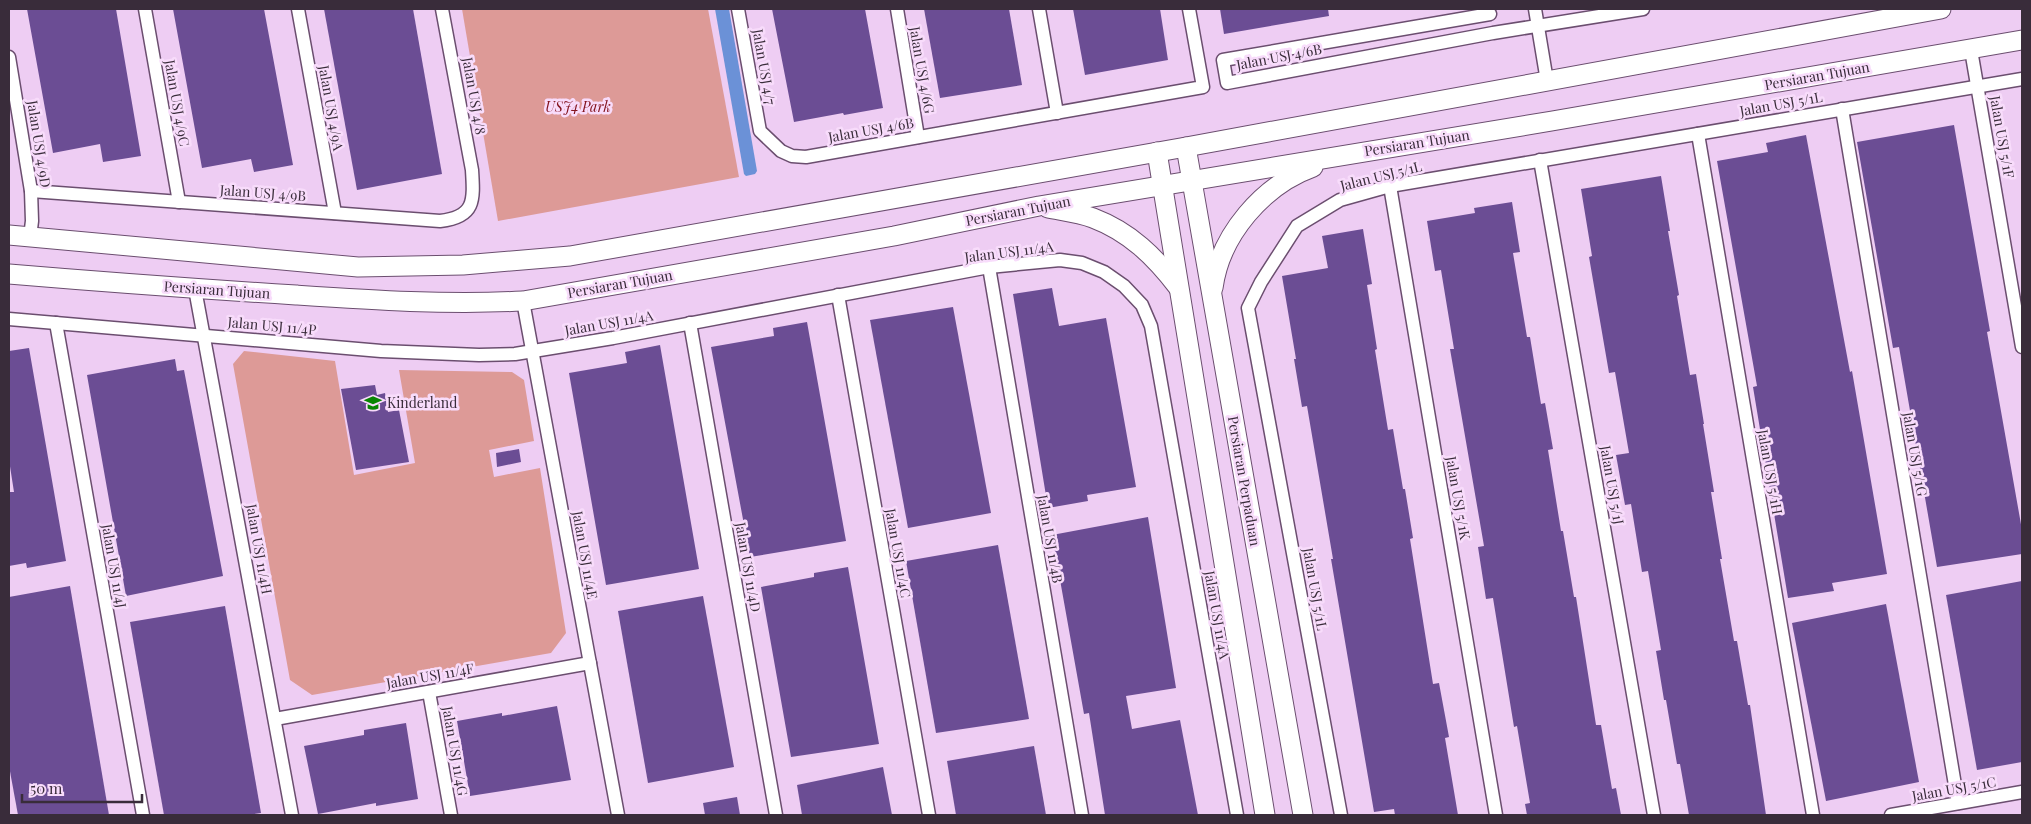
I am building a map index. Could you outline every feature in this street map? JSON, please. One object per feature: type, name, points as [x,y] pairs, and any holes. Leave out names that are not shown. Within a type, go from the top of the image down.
[{"type":"main road","points":[[9,235],[358,266],[463,266],[570,256],[1186,147],[1941,9]]},
{"type":"main road","name":"Persiaran Tujuan","points":[[9,274],[195,289],[410,302],[475,303],[523,301],[894,236],[1039,206],[1162,184],[1972,50],[2022,40]]},
{"type":"main road","name":"Persiaran Perpaduan","points":[[1186,147],[1302,815]]},
{"type":"main road","points":[[1157,152],[1265,815]]},
{"type":"main road","points":[[1212,296],[1214,276],[1225,250],[1238,226],[1257,203],[1277,184],[1297,172],[1349,154]]},
{"type":"main road","points":[[1039,206],[1092,218],[1114,228],[1146,250],[1179,288]]},
{"type":"street","name":"Jalan USJ 4/9C","points":[[145,9],[179,202]]},
{"type":"street","name":"Jalan USJ 4/9A","points":[[298,9],[335,212]]},
{"type":"street","name":"Jalan USJ 4/8","points":[[442,9],[472,170],[473,189]]},
{"type":"street","name":"Jalan USJ 4/7","points":[[738,9],[760,131]]},
{"type":"street","name":"Jalan USJ 4/6G","points":[[896,9],[918,137]]},
{"type":"street","points":[[1039,9],[1057,113]]},
{"type":"street","name":"Jalan USJ 4/6B","points":[[760,131],[780,151],[792,156],[806,157],[1203,87],[1189,9]]},
{"type":"street","points":[[1535,9],[1547,81]]},
{"type":"street","name":"Jalan USJ 4/6B","points":[[1489,11],[1223,60],[1227,82],[1537,25],[1577,14],[1642,9]]},
{"type":"street","points":[[1489,11],[1493,33]]},
{"type":"street","name":"Jalan USJ 5/1F","points":[[1972,50],[2022,347]]},
{"type":"street","name":"Jalan USJ 4/9D","points":[[9,57],[31,191],[32,221],[30,237]]},
{"type":"street","name":"Jalan USJ 5/1L","points":[[1341,815],[1248,308],[1261,282],[1297,226],[1340,200],[1390,186],[2022,79]]},
{"type":"street","name":"Jalan USJ 5/1G","points":[[1842,109],[1958,803]]},
{"type":"street","name":"Jalan USJ 5/1H","points":[[1698,134],[1813,815]]},
{"type":"street","name":"Jalan USJ 5/1J","points":[[1540,160],[1654,815]]},
{"type":"street","name":"Jalan USJ 5/1K","points":[[1390,186],[1496,815]]},
{"type":"street","name":"Jalan USJ 4/9B","points":[[31,191],[440,221],[452,220],[465,214],[473,201],[473,189]]},
{"type":"street","name":"Jalan USJ 11/4A","points":[[532,352],[989,267],[1060,260],[1082,262],[1104,272],[1124,286],[1142,305],[1152,334],[1237,815]]},
{"type":"street","name":"Jalan USJ 11/4B","points":[[989,267],[1082,815]]},
{"type":"street","name":"Jalan USJ 11/4H","points":[[195,289],[292,815]]},
{"type":"street","name":"Jalan USJ 11/4C","points":[[838,295],[929,815]]},
{"type":"street","name":"Jalan USJ 11/4E","points":[[523,301],[618,815]]},
{"type":"street","name":"Jalan USJ 11/4P","points":[[9,319],[435,354],[479,355],[532,352]]},
{"type":"street","name":"Jalan USJ 11/4J","points":[[56,323],[143,815]]},
{"type":"street","name":"Jalan USJ 11/4D","points":[[690,323],[776,815]]},
{"type":"street","name":"Jalan USJ 11/4F","points":[[275,719],[590,663]]},
{"type":"street","name":"Jalan USJ 11/4G","points":[[429,692],[451,815]]},
{"type":"street","name":"Jalan USJ 5/1C","points":[[1891,815],[2022,792]]},
{"type":"green space","name":"USJ4 Park","points":[[462,9],[708,9],[739,177],[498,221]]},
{"type":"green space","points":[[244,351],[335,361],[354,475],[415,463],[399,370],[512,372],[524,380],[534,441],[489,450],[494,477],[540,468],[566,633],[551,653],[312,695],[290,680],[233,364]]},
{"type":"water","points":[[715,9],[729,9],[757,171],[755,174],[746,176],[744,174]]},
{"type":"building","points":[[27,9],[116,9],[141,156],[103,162],[100,144],[53,153]]},
{"type":"building","points":[[173,9],[264,9],[293,165],[254,172],[251,159],[202,168]]},
{"type":"building","points":[[324,9],[413,9],[442,174],[357,190]]},
{"type":"building","points":[[772,9],[865,9],[883,108],[794,122]]},
{"type":"building","points":[[924,9],[1009,9],[1022,85],[940,98]]},
{"type":"building","points":[[1073,9],[1160,9],[1168,60],[1085,75]]},
{"type":"building","points":[[1220,9],[1328,9],[1329,16],[1224,34]]},
{"type":"building","points":[[1954,125],[1990,331],[1987,332],[2022,530],[2022,554],[1937,567],[1899,347],[1893,348],[1857,142]]},
{"type":"building","points":[[1806,135],[1850,372],[1852,371],[1887,574],[1832,583],[1834,591],[1788,598],[1753,387],[1757,386],[1717,161],[1768,152],[1766,143]]},
{"type":"building","points":[[1661,176],[1690,375],[1696,374],[1704,424],[1714,492],[1711,492],[1722,559],[1720,559],[1734,641],[1737,641],[1748,705],[1750,705],[1766,815],[1689,815],[1680,764],[1677,764],[1666,700],[1664,700],[1656,651],[1661,650],[1648,571],[1642,572],[1631,504],[1625,505],[1616,455],[1629,453],[1615,372],[1609,373],[1589,257],[1592,256],[1581,189]]},
{"type":"building","points":[[1512,202],[1520,252],[1513,253],[1527,337],[1530,337],[1541,404],[1545,403],[1553,449],[1548,450],[1561,531],[1563,531],[1574,597],[1576,597],[1596,725],[1601,725],[1612,789],[1616,788],[1621,815],[1527,815],[1525,804],[1530,803],[1517,726],[1514,727],[1493,598],[1486,599],[1478,547],[1484,546],[1450,349],[1454,349],[1441,270],[1435,271],[1427,221],[1475,213],[1474,208]]},
{"type":"building","points":[[1363,229],[1372,284],[1367,285],[1377,349],[1375,350],[1388,430],[1393,429],[1403,489],[1405,489],[1413,538],[1410,539],[1433,684],[1439,683],[1449,737],[1445,738],[1458,815],[1395,815],[1394,809],[1374,812],[1307,406],[1302,407],[1294,359],[1296,359],[1282,276],[1328,268],[1322,236]]},
{"type":"building","points":[[1052,288],[1059,326],[1106,318],[1136,487],[1087,495],[1088,501],[1048,508],[1013,294]]},
{"type":"building","points":[[953,307],[991,513],[908,528],[870,320]]},
{"type":"building","points":[[807,322],[846,541],[750,557],[711,347],[774,336],[773,328]]},
{"type":"building","points":[[660,345],[699,569],[606,585],[569,373],[627,363],[625,352]]},
{"type":"building","points":[[29,348],[66,561],[27,568],[26,563],[9,566],[9,492],[14,492],[9,460],[9,351]]},
{"type":"building","points":[[175,359],[177,371],[184,370],[223,576],[126,596],[87,375]]},
{"type":"building","points":[[375,385],[377,395],[385,393],[388,412],[399,410],[409,462],[356,470],[341,389]]},
{"type":"building","points":[[519,449],[521,462],[497,467],[496,453]]},
{"type":"building","points":[[1148,517],[1176,688],[1126,696],[1132,729],[1180,720],[1198,815],[1105,815],[1089,713],[1084,714],[1052,535]]},
{"type":"building","points":[[998,545],[1029,719],[936,733],[906,561]]},
{"type":"building","points":[[848,567],[879,744],[791,757],[761,587],[814,577],[814,573]]},
{"type":"building","points":[[2022,581],[2022,762],[1977,770],[1946,595]]},
{"type":"building","points":[[70,586],[109,815],[18,815],[9,766],[9,597]]},
{"type":"building","points":[[703,596],[734,767],[648,783],[618,611]]},
{"type":"building","points":[[1886,604],[1919,782],[1826,801],[1792,623]]},
{"type":"building","points":[[225,606],[261,813],[248,815],[164,815],[130,622]]},
{"type":"building","points":[[557,706],[571,780],[470,796],[457,721],[502,713],[502,716]]},
{"type":"building","points":[[406,723],[418,799],[376,806],[376,803],[318,814],[304,746],[364,735],[364,730]]},
{"type":"building","points":[[1034,746],[1046,815],[956,815],[947,761]]},
{"type":"building","points":[[883,767],[892,815],[802,815],[797,785]]},
{"type":"building","points":[[737,797],[740,815],[705,815],[703,803]]},
{"type":"place","name":"Kinderland","points":[[373,403]]}]
